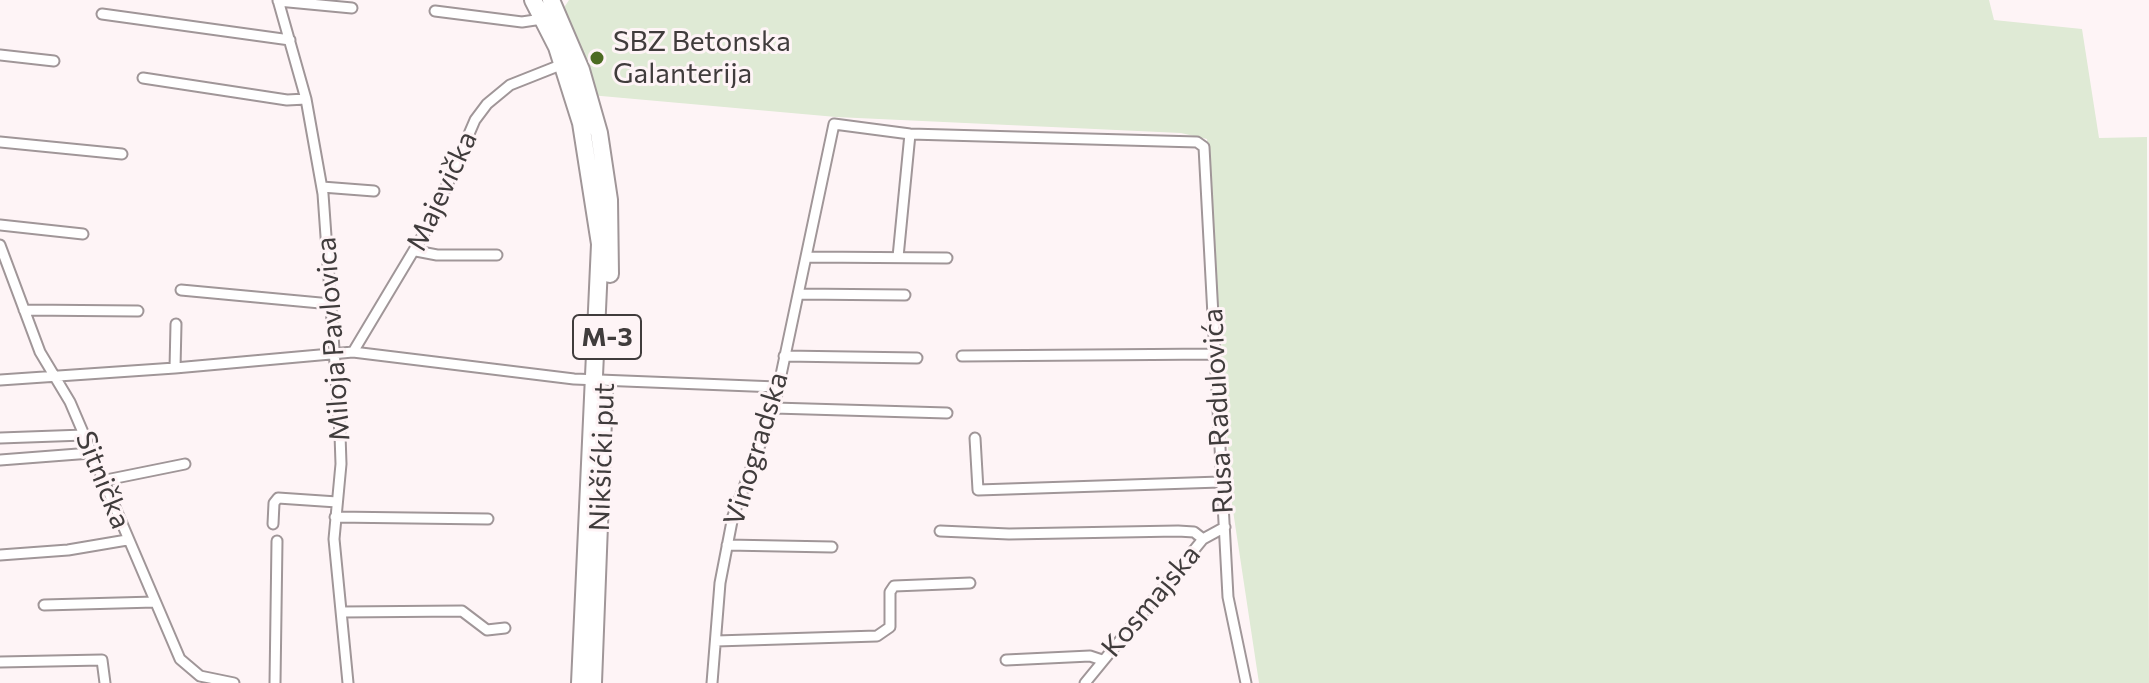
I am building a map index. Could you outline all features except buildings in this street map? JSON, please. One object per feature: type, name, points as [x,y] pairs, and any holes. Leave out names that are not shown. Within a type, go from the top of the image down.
[{"type":"main road","points":[[533,0],[563,64],[586,141],[599,234],[599,380],[580,683]]},
{"type":"main road","name":"Nikšićki put","points":[[551,0],[585,82],[605,166],[611,246],[599,380],[593,683]]},
{"type":"street","points":[[278,0],[352,8]]},
{"type":"street","name":"Miloja Pavlovica","points":[[278,0],[306,99],[322,187],[341,464],[335,517],[348,683]]},
{"type":"street","points":[[435,11],[522,22],[542,19]]},
{"type":"street","points":[[102,14],[290,40]]},
{"type":"street","points":[[0,55],[54,61]]},
{"type":"street","name":"Majevička","points":[[353,352],[416,251],[475,120],[487,104],[510,85],[563,64]]},
{"type":"street","points":[[143,78],[287,100],[306,99]]},
{"type":"street","name":"Vinogradska","points":[[712,683],[727,545],[742,487],[774,408],[834,124],[910,134]]},
{"type":"street","points":[[898,257],[910,134]]},
{"type":"street","name":"Rusa Radulovića","points":[[910,134],[1197,142],[1206,154],[1220,482],[1229,606],[1246,683]]},
{"type":"street","points":[[0,142],[122,154]]},
{"type":"street","points":[[322,187],[374,191]]},
{"type":"street","points":[[0,225],[83,234]]},
{"type":"street","name":"Sitnička","points":[[0,245],[40,352],[84,435],[101,481],[180,659],[197,680],[234,683]]},
{"type":"street","points":[[416,251],[437,255],[497,255]]},
{"type":"street","points":[[807,257],[947,258]]},
{"type":"street","points":[[181,290],[331,304]]},
{"type":"street","points":[[798,294],[905,295]]},
{"type":"street","points":[[24,310],[138,311]]},
{"type":"street","points":[[175,368],[176,324]]},
{"type":"street","points":[[0,380],[353,352],[599,380],[777,387]]},
{"type":"street","points":[[962,356],[1215,354]]},
{"type":"street","points":[[784,356],[917,358]]},
{"type":"street","points":[[774,408],[947,413]]},
{"type":"street","points":[[0,438],[84,435]]},
{"type":"street","points":[[975,438],[975,486],[978,490],[1220,482]]},
{"type":"street","points":[[0,460],[91,453]]},
{"type":"street","points":[[101,481],[185,464]]},
{"type":"street","points":[[273,524],[274,503],[278,498],[337,502]]},
{"type":"street","points":[[335,517],[488,519]]},
{"type":"street","name":"Kosmajska","points":[[1085,683],[1203,539],[1225,527]]},
{"type":"street","points":[[940,531],[1009,534],[1178,531],[1194,532],[1203,539]]},
{"type":"street","points":[[0,555],[68,550],[127,540]]},
{"type":"street","points":[[275,683],[277,541]]},
{"type":"street","points":[[727,545],[832,547]]},
{"type":"street","points":[[716,641],[877,636],[890,627],[890,592],[894,586],[970,583]]},
{"type":"street","points":[[44,605],[155,602]]},
{"type":"street","points":[[342,612],[462,611],[487,630],[505,628]]},
{"type":"street","points":[[1006,660],[1093,656],[1102,660]]},
{"type":"street","points":[[0,662],[102,660],[105,683]]},
{"type":"green space","points":[[569,0],[1989,0],[1994,20],[2082,29],[2099,138],[2147,137],[2149,683],[1259,683],[1232,504],[1207,139],[1181,133],[836,117],[590,95],[557,18]]},
{"type":"place","name":"SBZ Betonska Galanterija","points":[[597,58]]}]
